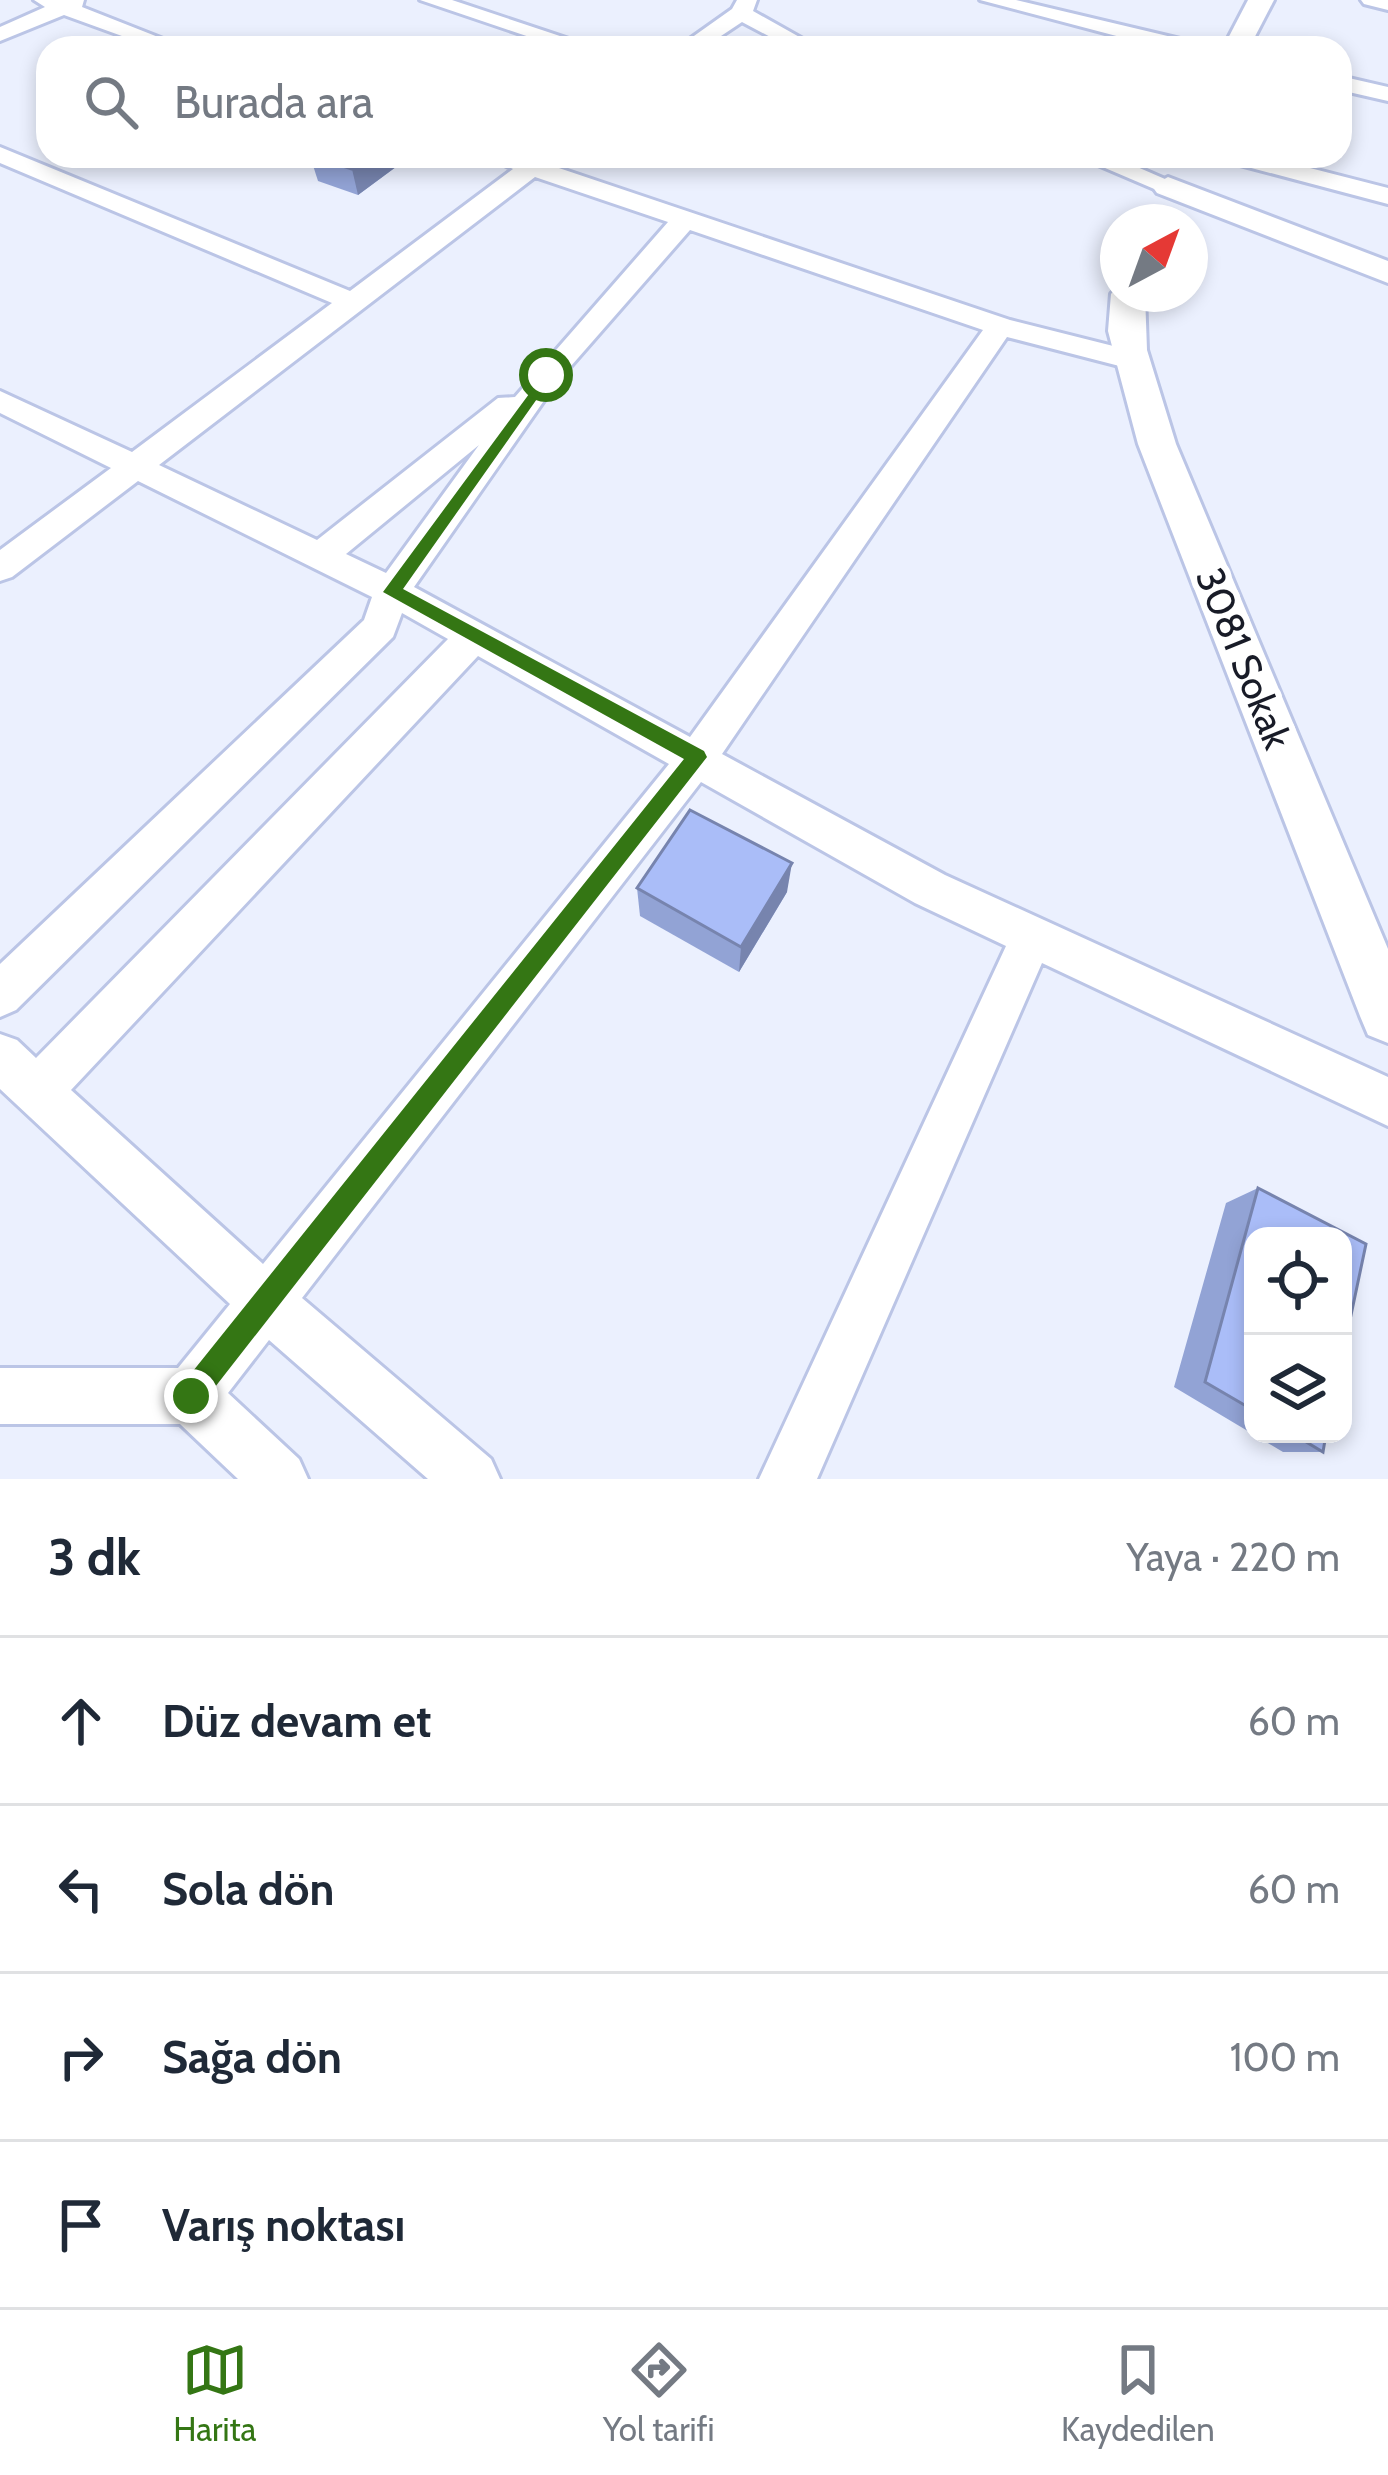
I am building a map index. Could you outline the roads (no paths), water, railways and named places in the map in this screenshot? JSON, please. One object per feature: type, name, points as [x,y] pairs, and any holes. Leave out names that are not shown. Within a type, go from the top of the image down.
[{"type":"street","points":[[430,0],[546,36]]},
{"type":"street","points":[[990,0],[1140,36]]},
{"type":"street","points":[[1242,36],[1261,0]]},
{"type":"street","points":[[1371,0],[1388,4]]},
{"type":"street","points":[[0,35],[62,3],[145,36]]},
{"type":"street","points":[[704,36],[744,6],[790,36]]},
{"type":"street","points":[[1352,86],[1388,94]]},
{"type":"street","points":[[0,154],[352,302]]},
{"type":"street","points":[[2,563],[532,168]]},
{"type":"street","points":[[554,168],[683,222],[1000,326],[1131,360]]},
{"type":"street","points":[[1121,168],[1388,273]]},
{"type":"street","points":[[1280,168],[1388,196]]},
{"type":"street","points":[[0,995],[380,627],[392,592],[546,375],[683,222]]},
{"type":"street","name":"3081 Sokak","points":[[1124,312],[1131,360],[1157,444],[1388,1016]]},
{"type":"street","points":[[191,1396],[698,757],[1000,326]]},
{"type":"street","points":[[319,557],[546,375]]},
{"type":"street","points":[[0,401],[392,592],[930,889],[1388,1102]]},
{"type":"street","points":[[471,1479],[263,1300],[19,1074],[474,636]]},
{"type":"street","points":[[788,1479],[1032,937]]},
{"type":"street","points":[[0,1396],[191,1396],[279,1479]]}]
